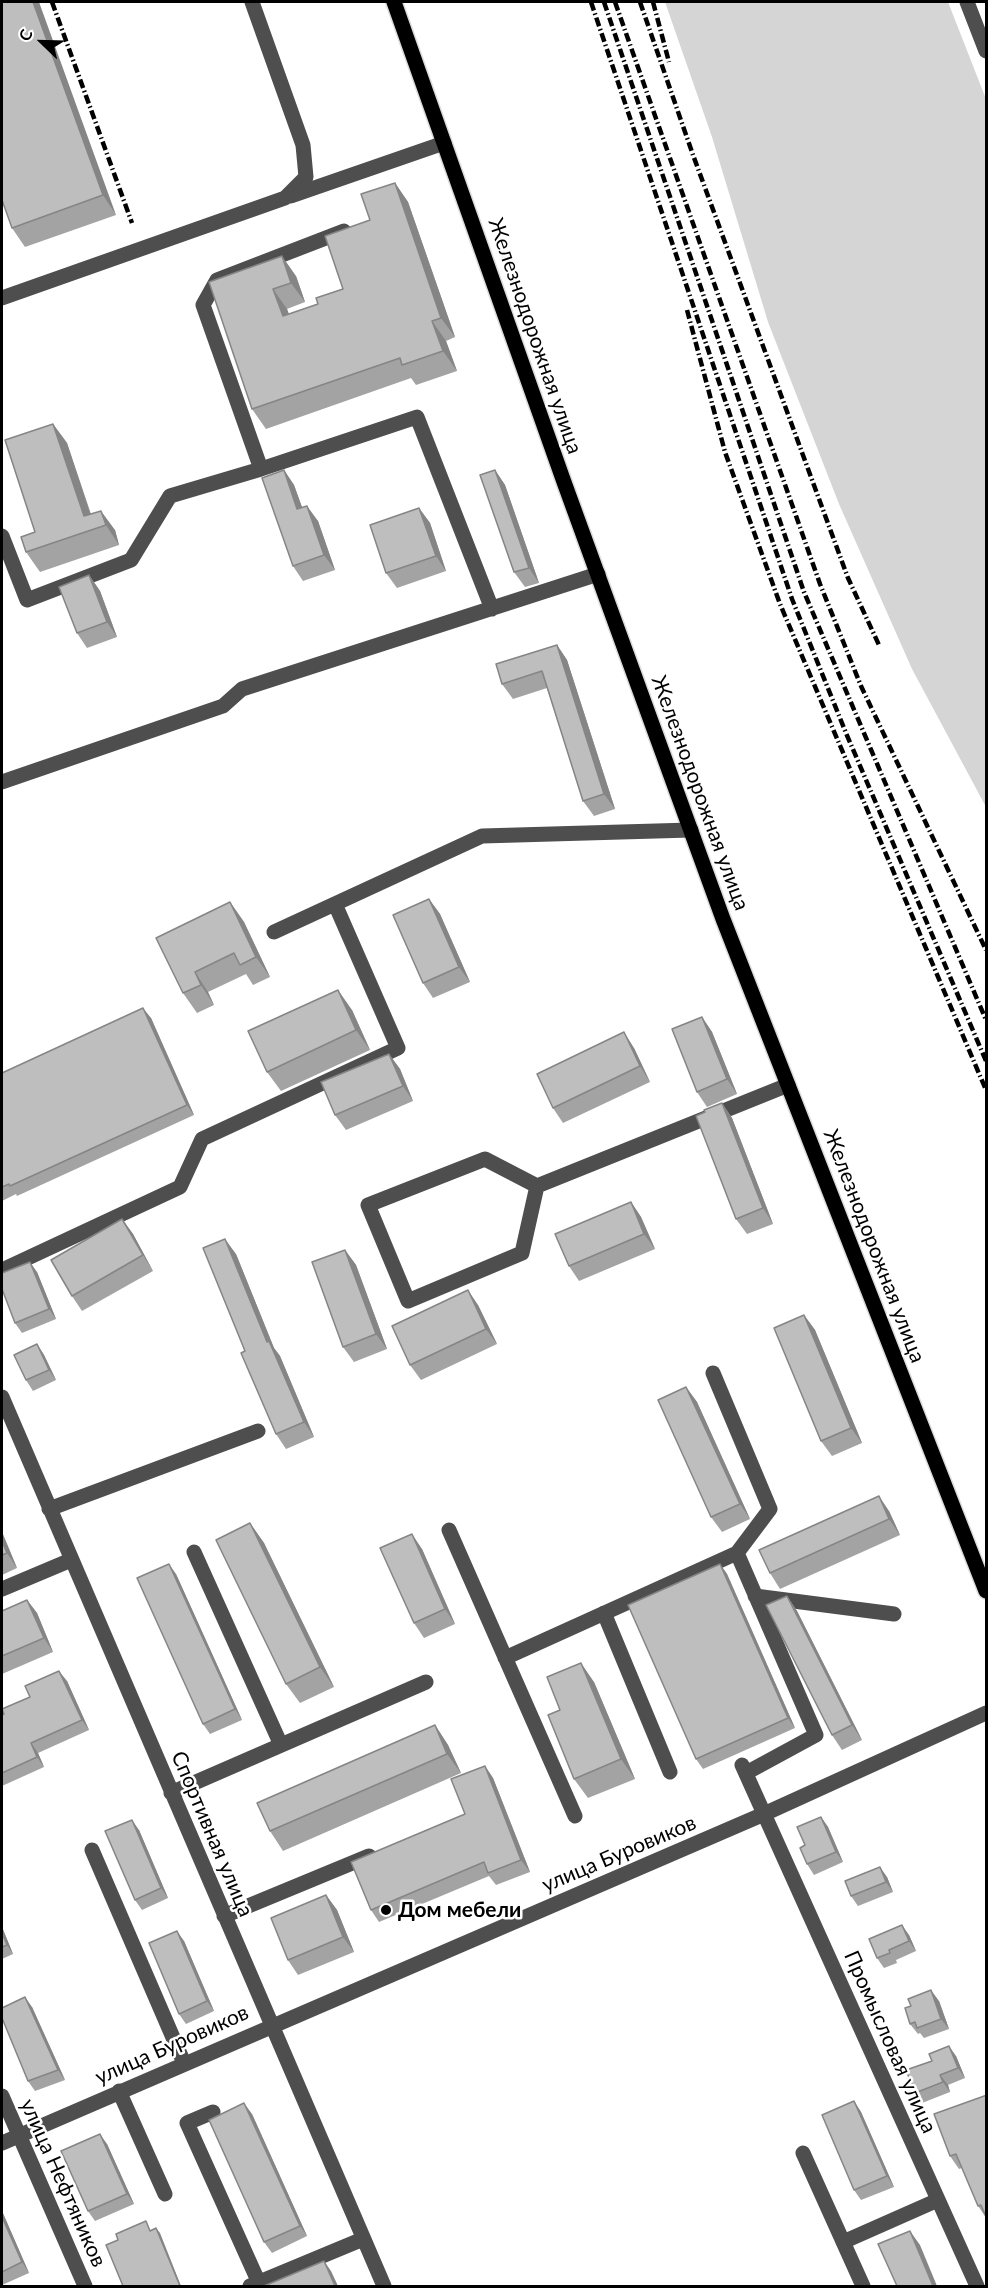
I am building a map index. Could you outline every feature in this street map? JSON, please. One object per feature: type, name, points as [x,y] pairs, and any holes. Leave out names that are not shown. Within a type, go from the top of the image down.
[{"type":"main road","name":"Железнодорожная улица","points":[[394,2],[597,574],[691,830],[788,1085],[987,1591]]},
{"type":"street","points":[[252,2],[303,145],[306,177],[285,198]]},
{"type":"street","points":[[967,2],[987,51]]},
{"type":"street","points":[[2,298],[444,143]]},
{"type":"street","points":[[261,469],[203,305],[217,280],[362,224]]},
{"type":"street","points":[[2,536],[27,600],[131,560],[170,496],[261,469],[417,417],[492,609]]},
{"type":"street","points":[[2,782],[223,706],[242,689],[597,574]]},
{"type":"street","points":[[274,932],[482,836],[691,830]]},
{"type":"street","points":[[2,1270],[180,1187],[202,1139],[399,1048],[335,904]]},
{"type":"street","points":[[537,1186],[522,1253],[408,1301],[368,1205],[485,1159],[537,1186],[788,1085]]},
{"type":"street","points":[[505,1658],[737,1553],[770,1509],[713,1373]]},
{"type":"street","name":"Спортивная улица","points":[[2,1397],[384,2286]]},
{"type":"street","points":[[49,1509],[258,1431]]},
{"type":"street","points":[[449,1530],[575,1816]]},
{"type":"street","points":[[194,1552],[281,1745]]},
{"type":"street","points":[[737,1553],[755,1596],[894,1614]]},
{"type":"street","points":[[2,1589],[71,1560]]},
{"type":"street","name":"Промысловая улица","points":[[755,1596],[816,1735],[744,1769],[977,2286]]},
{"type":"street","points":[[604,1613],[670,1772]]},
{"type":"street","points":[[171,1793],[426,1682]]},
{"type":"street","name":"улица Буровиков","points":[[2,2143],[764,1814],[987,1713]]},
{"type":"street","points":[[224,1916],[387,1848]]},
{"type":"street","points":[[92,1850],[184,2063]]},
{"type":"street","points":[[119,2091],[165,2194]]},
{"type":"street","name":"улица Нефтяников","points":[[2,2096],[85,2286]]},
{"type":"street","points":[[213,2112],[187,2123],[254,2284],[363,2239]]},
{"type":"street","points":[[803,2153],[863,2286]]},
{"type":"street","points":[[843,2242],[938,2200]]},
{"type":"shaded area","points":[[665,2],[948,2],[986,99],[986,807],[912,669],[839,504],[768,322],[712,137]]},
{"type":"building","points":[[2,2],[33,2],[103,195],[12,228],[2,200]]},
{"type":"building","points":[[395,183],[441,318],[432,321],[443,351],[402,365],[400,358],[252,409],[209,282],[282,256],[291,283],[273,289],[283,316],[318,304],[316,298],[343,289],[325,236],[370,220],[361,194]]},
{"type":"building","points":[[53,424],[84,516],[101,511],[106,525],[26,552],[21,537],[35,532],[5,440]]},
{"type":"building","points":[[284,470],[297,509],[307,506],[324,555],[293,566],[262,478]]},
{"type":"building","points":[[495,470],[529,568],[514,572],[480,475]]},
{"type":"building","points":[[419,508],[436,556],[386,573],[370,525]]},
{"type":"building","points":[[89,575],[107,622],[77,633],[59,587]]},
{"type":"building","points":[[557,645],[604,794],[583,801],[542,671],[502,684],[496,664]]},
{"type":"building","points":[[429,899],[459,967],[423,983],[393,915]]},
{"type":"building","points":[[230,902],[256,957],[240,965],[234,953],[195,972],[201,985],[183,993],[156,938]]},
{"type":"building","points":[[338,990],[356,1030],[267,1072],[248,1031]]},
{"type":"building","points":[[143,1008],[187,1105],[10,1186],[9,1184],[2,1187],[2,1073]]},
{"type":"building","points":[[702,1017],[727,1079],[697,1092],[672,1029]]},
{"type":"building","points":[[624,1032],[640,1066],[553,1108],[537,1074]]},
{"type":"building","points":[[389,1054],[403,1086],[335,1115],[321,1082]]},
{"type":"building","points":[[722,1103],[763,1208],[736,1219],[696,1116]]},
{"type":"building","points":[[631,1202],[644,1234],[569,1266],[555,1234]]},
{"type":"building","points":[[122,1219],[143,1255],[72,1296],[51,1260]]},
{"type":"building","points":[[225,1239],[267,1342],[269,1341],[304,1422],[276,1434],[241,1353],[245,1351],[203,1248]]},
{"type":"building","points":[[345,1250],[376,1334],[343,1347],[312,1262]]},
{"type":"building","points":[[30,1262],[49,1309],[15,1323],[2,1289],[2,1273]]},
{"type":"building","points":[[468,1290],[486,1329],[410,1365],[392,1326]]},
{"type":"building","points":[[804,1315],[851,1428],[821,1441],[774,1328]]},
{"type":"building","points":[[37,1344],[49,1370],[26,1380],[14,1355]]},
{"type":"building","points":[[686,1387],[740,1504],[711,1517],[658,1400]]},
{"type":"building","points":[[879,1496],[889,1519],[770,1573],[759,1550]]},
{"type":"building","points":[[250,1523],[320,1667],[286,1684],[216,1540]]},
{"type":"building","points":[[412,1534],[445,1609],[414,1623],[380,1548]]},
{"type":"building","points":[[2,1541],[7,1553],[2,1555]]},
{"type":"building","points":[[169,1564],[235,1709],[203,1724],[137,1578]]},
{"type":"building","points":[[720,1564],[788,1718],[696,1759],[628,1605]]},
{"type":"building","points":[[787,1596],[852,1725],[832,1735],[766,1605]]},
{"type":"building","points":[[27,1600],[44,1638],[2,1656],[2,1611]]},
{"type":"building","points":[[581,1663],[621,1759],[574,1779],[548,1715],[560,1710],[547,1677]]},
{"type":"building","points":[[59,1671],[82,1720],[31,1743],[37,1757],[2,1773],[2,1715],[4,1714],[2,1709],[30,1697],[25,1686]]},
{"type":"building","points":[[435,1725],[447,1754],[270,1831],[257,1803]]},
{"type":"building","points":[[485,1766],[521,1860],[488,1873],[484,1862],[371,1910],[351,1862],[465,1814],[451,1779]]},
{"type":"building","points":[[821,1817],[836,1852],[807,1864],[800,1848],[805,1845],[797,1827]]},
{"type":"building","points":[[132,1820],[161,1888],[135,1900],[105,1831]]},
{"type":"building","points":[[880,1867],[886,1882],[851,1896],[845,1881]]},
{"type":"building","points":[[326,1895],[343,1937],[288,1960],[271,1918]]},
{"type":"building","points":[[902,1925],[909,1941],[877,1958],[869,1939]]},
{"type":"building","points":[[177,1931],[207,2001],[179,2014],[149,1943]]},
{"type":"building","points":[[2,1933],[7,1945],[2,1947]]},
{"type":"building","points":[[931,1990],[941,2019],[917,2028],[915,2022],[910,2024],[905,2008],[911,2006],[908,1999]]},
{"type":"building","points":[[25,1997],[58,2070],[28,2081],[2,2018],[2,2008]]},
{"type":"building","points":[[949,2046],[958,2068],[940,2075],[943,2082],[915,2093],[906,2070],[932,2061],[929,2054]]},
{"type":"building","points":[[987,2095],[987,2219],[981,2205],[978,2206],[956,2154],[950,2156],[934,2114]]},
{"type":"building","points":[[854,2101],[887,2176],[854,2190],[822,2115]]},
{"type":"building","points":[[244,2103],[300,2226],[264,2242],[209,2120]]},
{"type":"building","points":[[100,2134],[127,2194],[88,2211],[61,2151]]},
{"type":"building","points":[[2,2217],[22,2262],[2,2272]]},
{"type":"building","points":[[146,2221],[150,2231],[156,2228],[180,2286],[123,2286],[106,2245],[118,2240],[116,2234]]},
{"type":"building","points":[[910,2231],[933,2286],[897,2286],[878,2244]]},
{"type":"building","points":[[324,2261],[335,2286],[264,2286]]},
{"type":"railway","points":[[52,2],[132,223]]},
{"type":"railway","points":[[591,2],[792,599],[846,733],[986,1061]]},
{"type":"railway","points":[[604,2],[804,592],[986,1020]]},
{"type":"railway","points":[[615,2],[820,584],[861,686],[986,950]]},
{"type":"railway","points":[[640,2],[693,155],[848,578],[879,645]]},
{"type":"railway","points":[[653,2],[669,62]]},
{"type":"railway","points":[[687,310],[725,452],[780,604],[986,1090]]},
{"type":"place","name":"Дом мебели","points":[[386,1910]]}]
